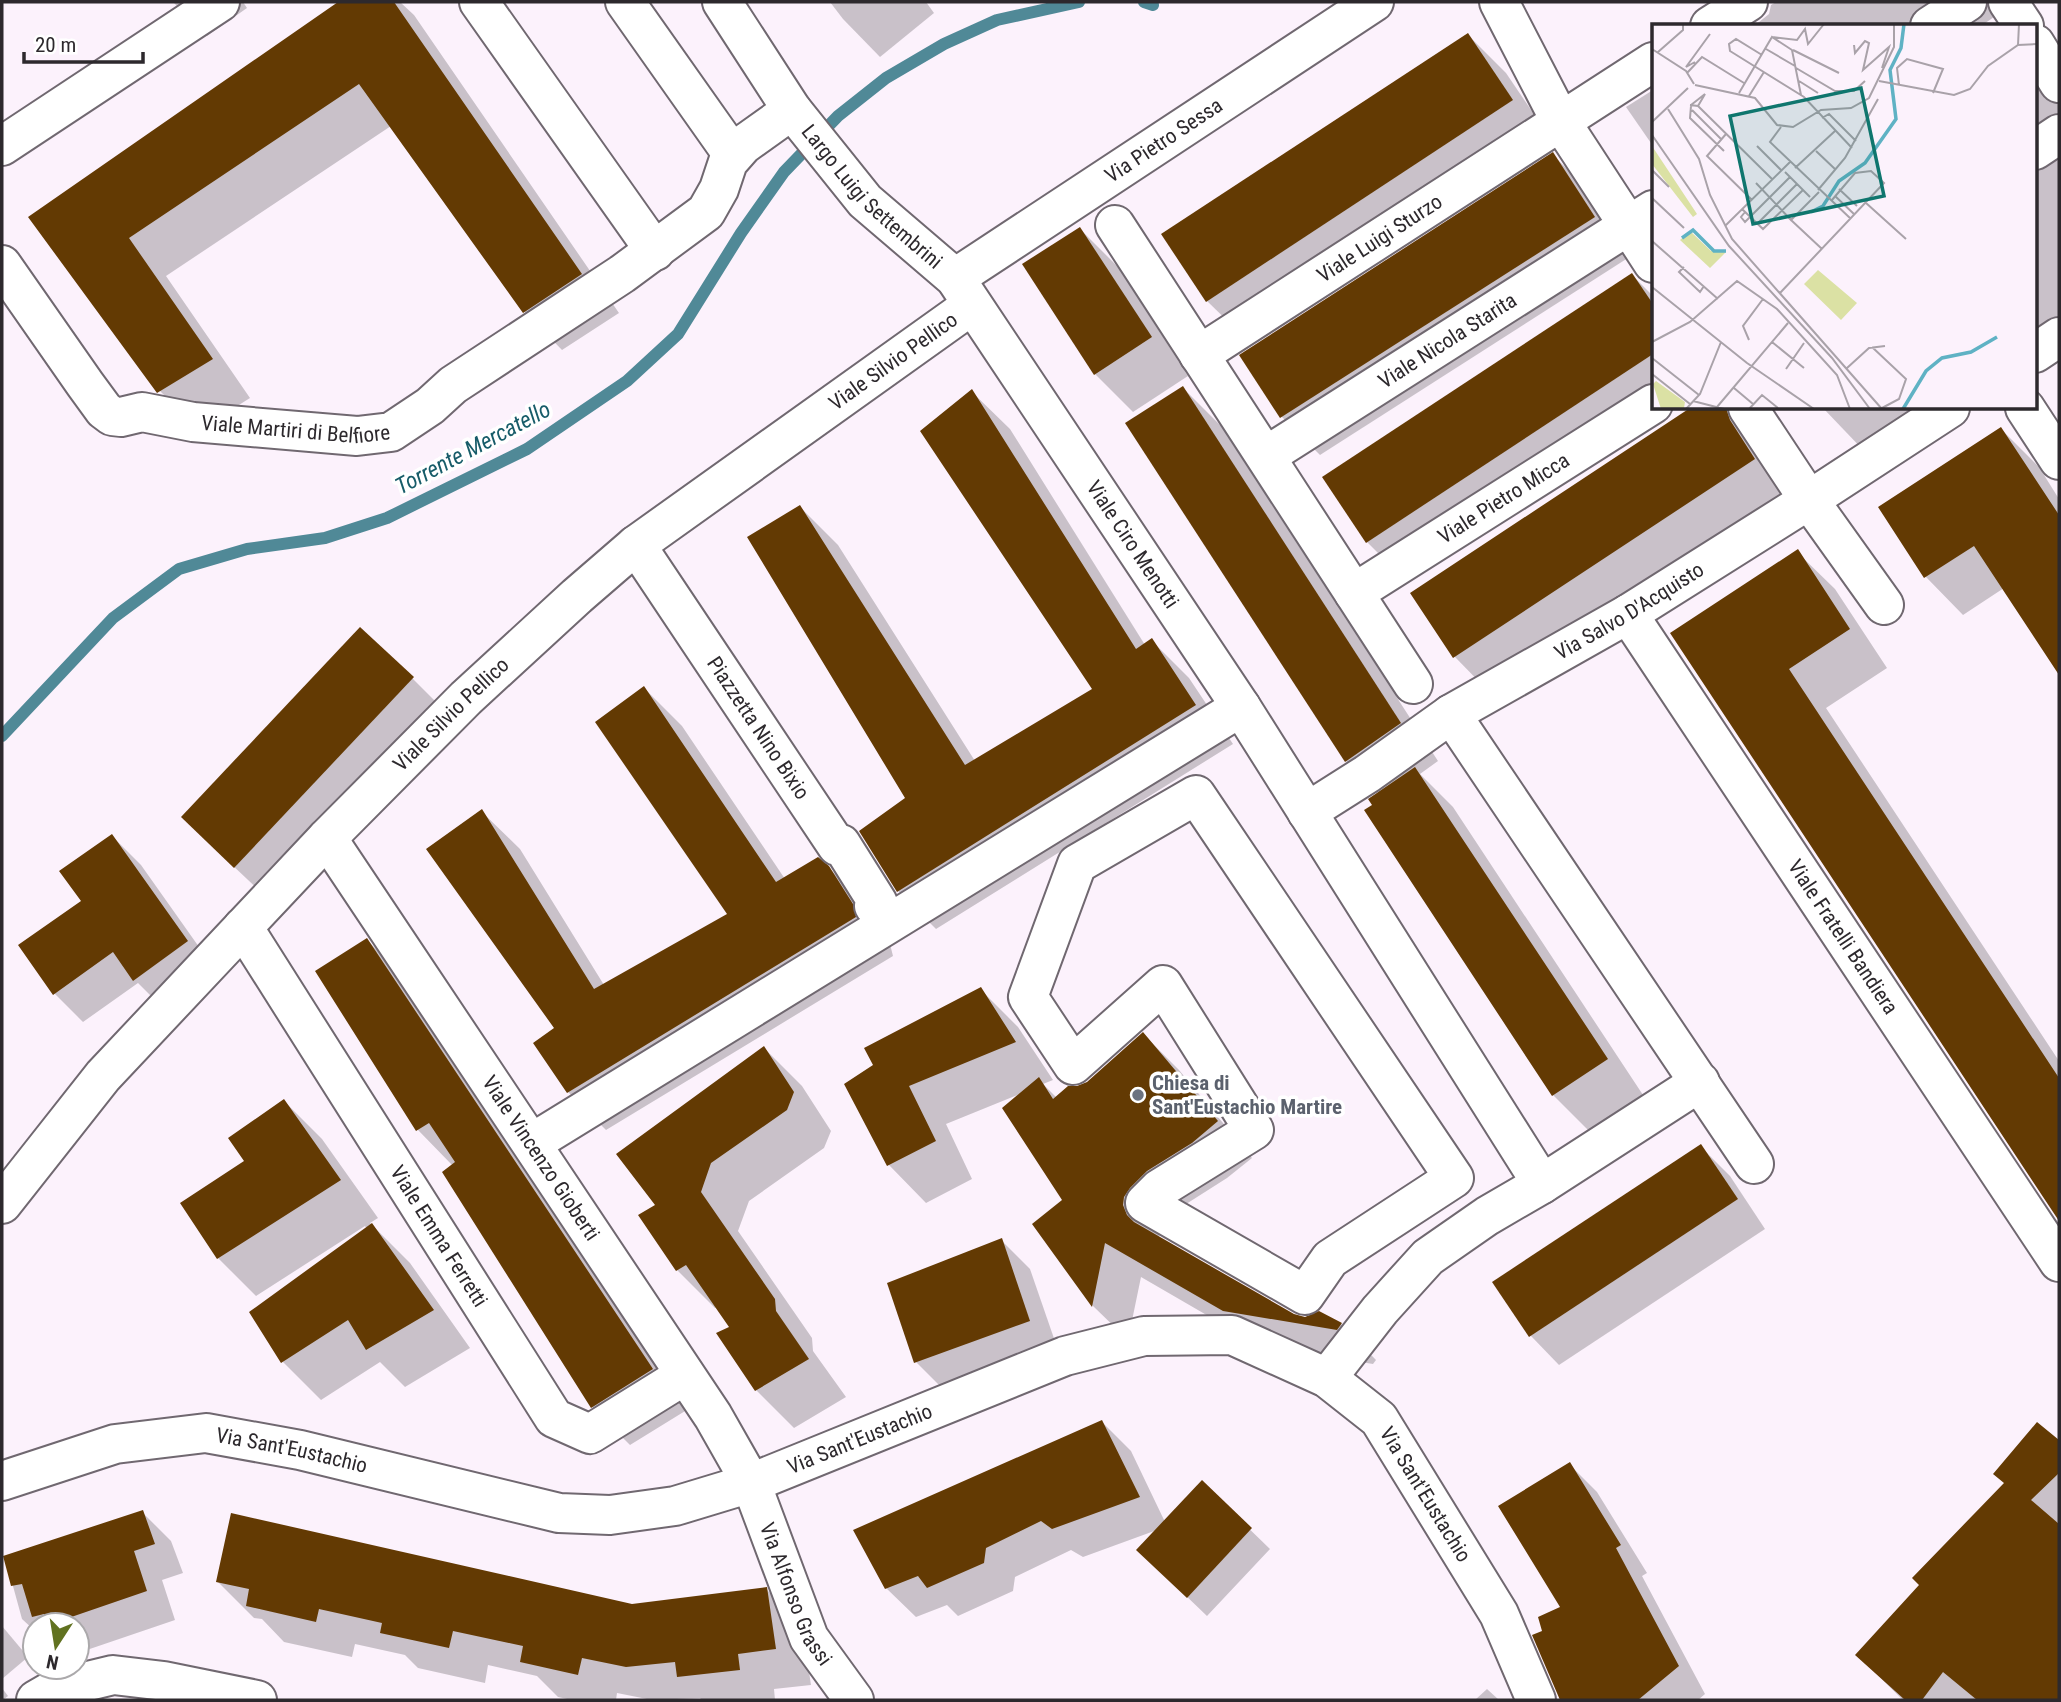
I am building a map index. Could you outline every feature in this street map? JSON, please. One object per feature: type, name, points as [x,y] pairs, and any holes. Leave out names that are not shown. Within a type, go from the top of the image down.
[{"type":"street","points":[[2,146],[220,2]]},
{"type":"street","points":[[479,2],[655,251]]},
{"type":"street","points":[[625,2],[733,155]]},
{"type":"street","name":"Largo Luigi Settembrini","points":[[722,2],[792,110],[865,201],[964,291]]},
{"type":"street","name":"Via Pietro Sessa","points":[[964,291],[1374,2]]},
{"type":"street","points":[[1499,2],[1561,122],[1641,218],[1652,259]]},
{"type":"street","points":[[1713,24],[1748,2]]},
{"type":"street","points":[[1933,24],[1967,2]]},
{"type":"street","points":[[2008,2],[2023,24]]},
{"type":"street","points":[[2036,46],[2059,83]]},
{"type":"street","name":"Viale Luigi Sturzo","points":[[1199,355],[1652,63]]},
{"type":"street","name":"Viale Martiri di Belfiore","points":[[2,265],[85,384],[104,410],[112,416],[121,417],[142,412],[193,422],[357,436],[391,432],[430,406],[453,385],[655,251],[706,212],[733,155],[792,110]]},
{"type":"street","points":[[2036,149],[2059,134]]},
{"type":"street","name":"Viale Nicola Starita","points":[[1266,456],[1641,218]]},
{"type":"street","points":[[1115,225],[1413,684]]},
{"type":"street","name":"Viale Silvio Pellico","points":[[2,1204],[103,1076],[327,838],[466,698],[636,545],[964,291]]},
{"type":"street","name":"Viale Ciro Menotti","points":[[964,291],[1241,708],[1542,1184]]},
{"type":"street","points":[[2036,352],[2059,337]]},
{"type":"street","name":"Viale Pietro Micca","points":[[1354,593],[1652,405]]},
{"type":"street","points":[[1749,410],[1884,605]]},
{"type":"street","name":"Via Salvo D'Acquisto","points":[[1307,812],[1451,715],[1628,614],[1947,410]]},
{"type":"street","points":[[2026,410],[2059,460]]},
{"type":"street","name":"Piazzetta Nino Bixio","points":[[636,545],[837,846],[834,848],[870,909],[880,916]]},
{"type":"street","name":"Viale Fratelli Bandiera","points":[[1628,614],[2059,1262]]},
{"type":"street","points":[[533,1143],[880,916],[1241,708]]},
{"type":"street","points":[[1451,715],[1754,1164]]},
{"type":"street","points":[[1196,795],[1454,1178],[1330,1259],[1304,1295],[1145,1203],[1159,1189],[1254,1130],[1163,985],[1073,1065],[1028,997],[1077,864],[1196,795]]},
{"type":"street","name":"Viale Vincenzo Gioberti","points":[[327,838],[713,1416],[751,1483]]},
{"type":"street","name":"Viale Emma Ferretti","points":[[243,927],[554,1418],[590,1434],[685,1374]]},
{"type":"street","points":[[1327,1378],[1380,1310],[1428,1257],[1487,1216],[1542,1184],[1700,1082]]},
{"type":"street","name":"Via Sant'Eustachio","points":[[2,1481],[115,1444],[206,1433],[300,1450],[559,1513],[610,1515],[674,1506],[751,1483],[1066,1356],[1144,1336],[1232,1335],[1327,1378],[1379,1419],[1499,1614],[1536,1700]]},
{"type":"street","name":"Via Alfonso Grassi","points":[[751,1483],[810,1638],[854,1700]]},
{"type":"street","points":[[36,1700],[55,1689],[113,1675],[164,1681],[257,1700]]},
{"type":"building","points":[[338,2],[394,2],[582,274],[523,313],[359,84],[129,238],[213,359],[157,393],[28,217]]},
{"type":"building","points":[[1468,33],[1513,100],[1206,302],[1161,234]]},
{"type":"building","points":[[1553,152],[1595,217],[1280,418],[1239,355]]},
{"type":"building","points":[[1080,227],[1152,337],[1094,375],[1022,264]]},
{"type":"building","points":[[1632,273],[1652,303],[1652,355],[1366,543],[1322,477]]},
{"type":"building","points":[[1183,386],[1401,723],[1345,762],[1125,423]]},
{"type":"building","points":[[972,389],[1136,649],[1152,638],[1196,705],[897,892],[859,831],[905,798],[747,537],[800,505],[965,765],[1092,689],[920,431]]},
{"type":"building","points":[[1687,410],[1727,410],[1730,420],[1755,459],[1453,658],[1410,593]]},
{"type":"building","points":[[2001,427],[2059,515],[2059,675],[1974,546],[1924,578],[1878,507]]},
{"type":"building","points":[[1798,549],[1850,629],[1789,669],[2059,1078],[2059,1221],[1670,633]]},
{"type":"building","points":[[360,627],[414,677],[234,868],[181,817]]},
{"type":"building","points":[[644,686],[776,882],[818,857],[829,866],[853,904],[856,917],[567,1093],[533,1043],[554,1028],[426,849],[482,809],[594,989],[727,914],[595,722]]},
{"type":"building","points":[[1415,767],[1608,1059],[1552,1096],[1364,810],[1372,805],[1368,799]]},
{"type":"building","points":[[112,834],[188,941],[133,981],[113,952],[53,995],[18,945],[81,901],[59,871]]},
{"type":"building","points":[[367,938],[653,1369],[591,1408],[442,1172],[455,1162],[429,1123],[416,1131],[315,971]]},
{"type":"building","points":[[981,987],[1016,1042],[909,1086],[936,1141],[887,1166],[844,1084],[873,1065],[864,1048]]},
{"type":"building","points":[[1143,1032],[1218,1121],[1192,1143],[1147,1171],[1130,1188],[1124,1197],[1123,1205],[1127,1215],[1134,1222],[1294,1314],[1305,1317],[1319,1311],[1342,1323],[1337,1330],[1223,1311],[1105,1243],[1092,1307],[1032,1224],[1062,1200],[1002,1108],[1039,1077],[1053,1099],[1068,1086],[1087,1082]]},
{"type":"building","points":[[764,1046],[794,1092],[787,1110],[711,1163],[701,1192],[775,1299],[776,1311],[809,1359],[755,1391],[716,1333],[729,1327],[686,1265],[676,1271],[638,1215],[655,1205],[616,1154]]},
{"type":"building","points":[[284,1099],[341,1180],[217,1259],[180,1203],[244,1161],[228,1138]]},
{"type":"building","points":[[1701,1144],[1738,1199],[1529,1337],[1492,1282]]},
{"type":"building","points":[[372,1223],[434,1310],[366,1350],[348,1320],[281,1363],[249,1312]]},
{"type":"building","points":[[1002,1238],[1030,1321],[914,1363],[887,1283]]},
{"type":"building","points":[[1102,1420],[1140,1497],[1052,1529],[1041,1521],[986,1548],[984,1563],[927,1588],[918,1576],[885,1589],[853,1530]]},
{"type":"building","points":[[2037,1422],[2059,1440],[2059,1473],[2031,1500],[2059,1524],[2059,1700],[1977,1700],[1943,1672],[1922,1700],[1905,1700],[1855,1655],[1919,1585],[1912,1578],[2004,1483],[1993,1474]]},
{"type":"building","points":[[1570,1462],[1621,1545],[1616,1548],[1679,1666],[1638,1700],[1560,1700],[1532,1635],[1542,1631],[1538,1617],[1560,1607],[1498,1506]]},
{"type":"building","points":[[1202,1480],[1252,1528],[1187,1598],[1136,1550]]},
{"type":"building","points":[[143,1510],[155,1544],[134,1551],[147,1591],[89,1611],[30,1611],[22,1584],[11,1586],[3,1556]]},
{"type":"building","points":[[231,1513],[632,1604],[767,1587],[776,1649],[738,1654],[740,1670],[677,1677],[675,1662],[626,1667],[582,1658],[578,1675],[520,1662],[523,1646],[453,1631],[449,1648],[380,1633],[382,1623],[319,1609],[316,1622],[246,1606],[249,1589],[216,1582]]},
{"type":"waterway","name":"Torrente Mercatello","points":[[2,736],[113,618],[179,569],[247,549],[325,538],[387,518],[527,449],[627,381],[678,334],[741,233],[784,172],[838,116],[886,78],[944,44],[997,20],[1079,2]]},
{"type":"waterway","name":"Torrente Mercatello","points":[[1144,2],[1153,5]]},
{"type":"place","name":"Chiesa di Sant'Eustachio Martire","points":[[1138,1095]]}]
